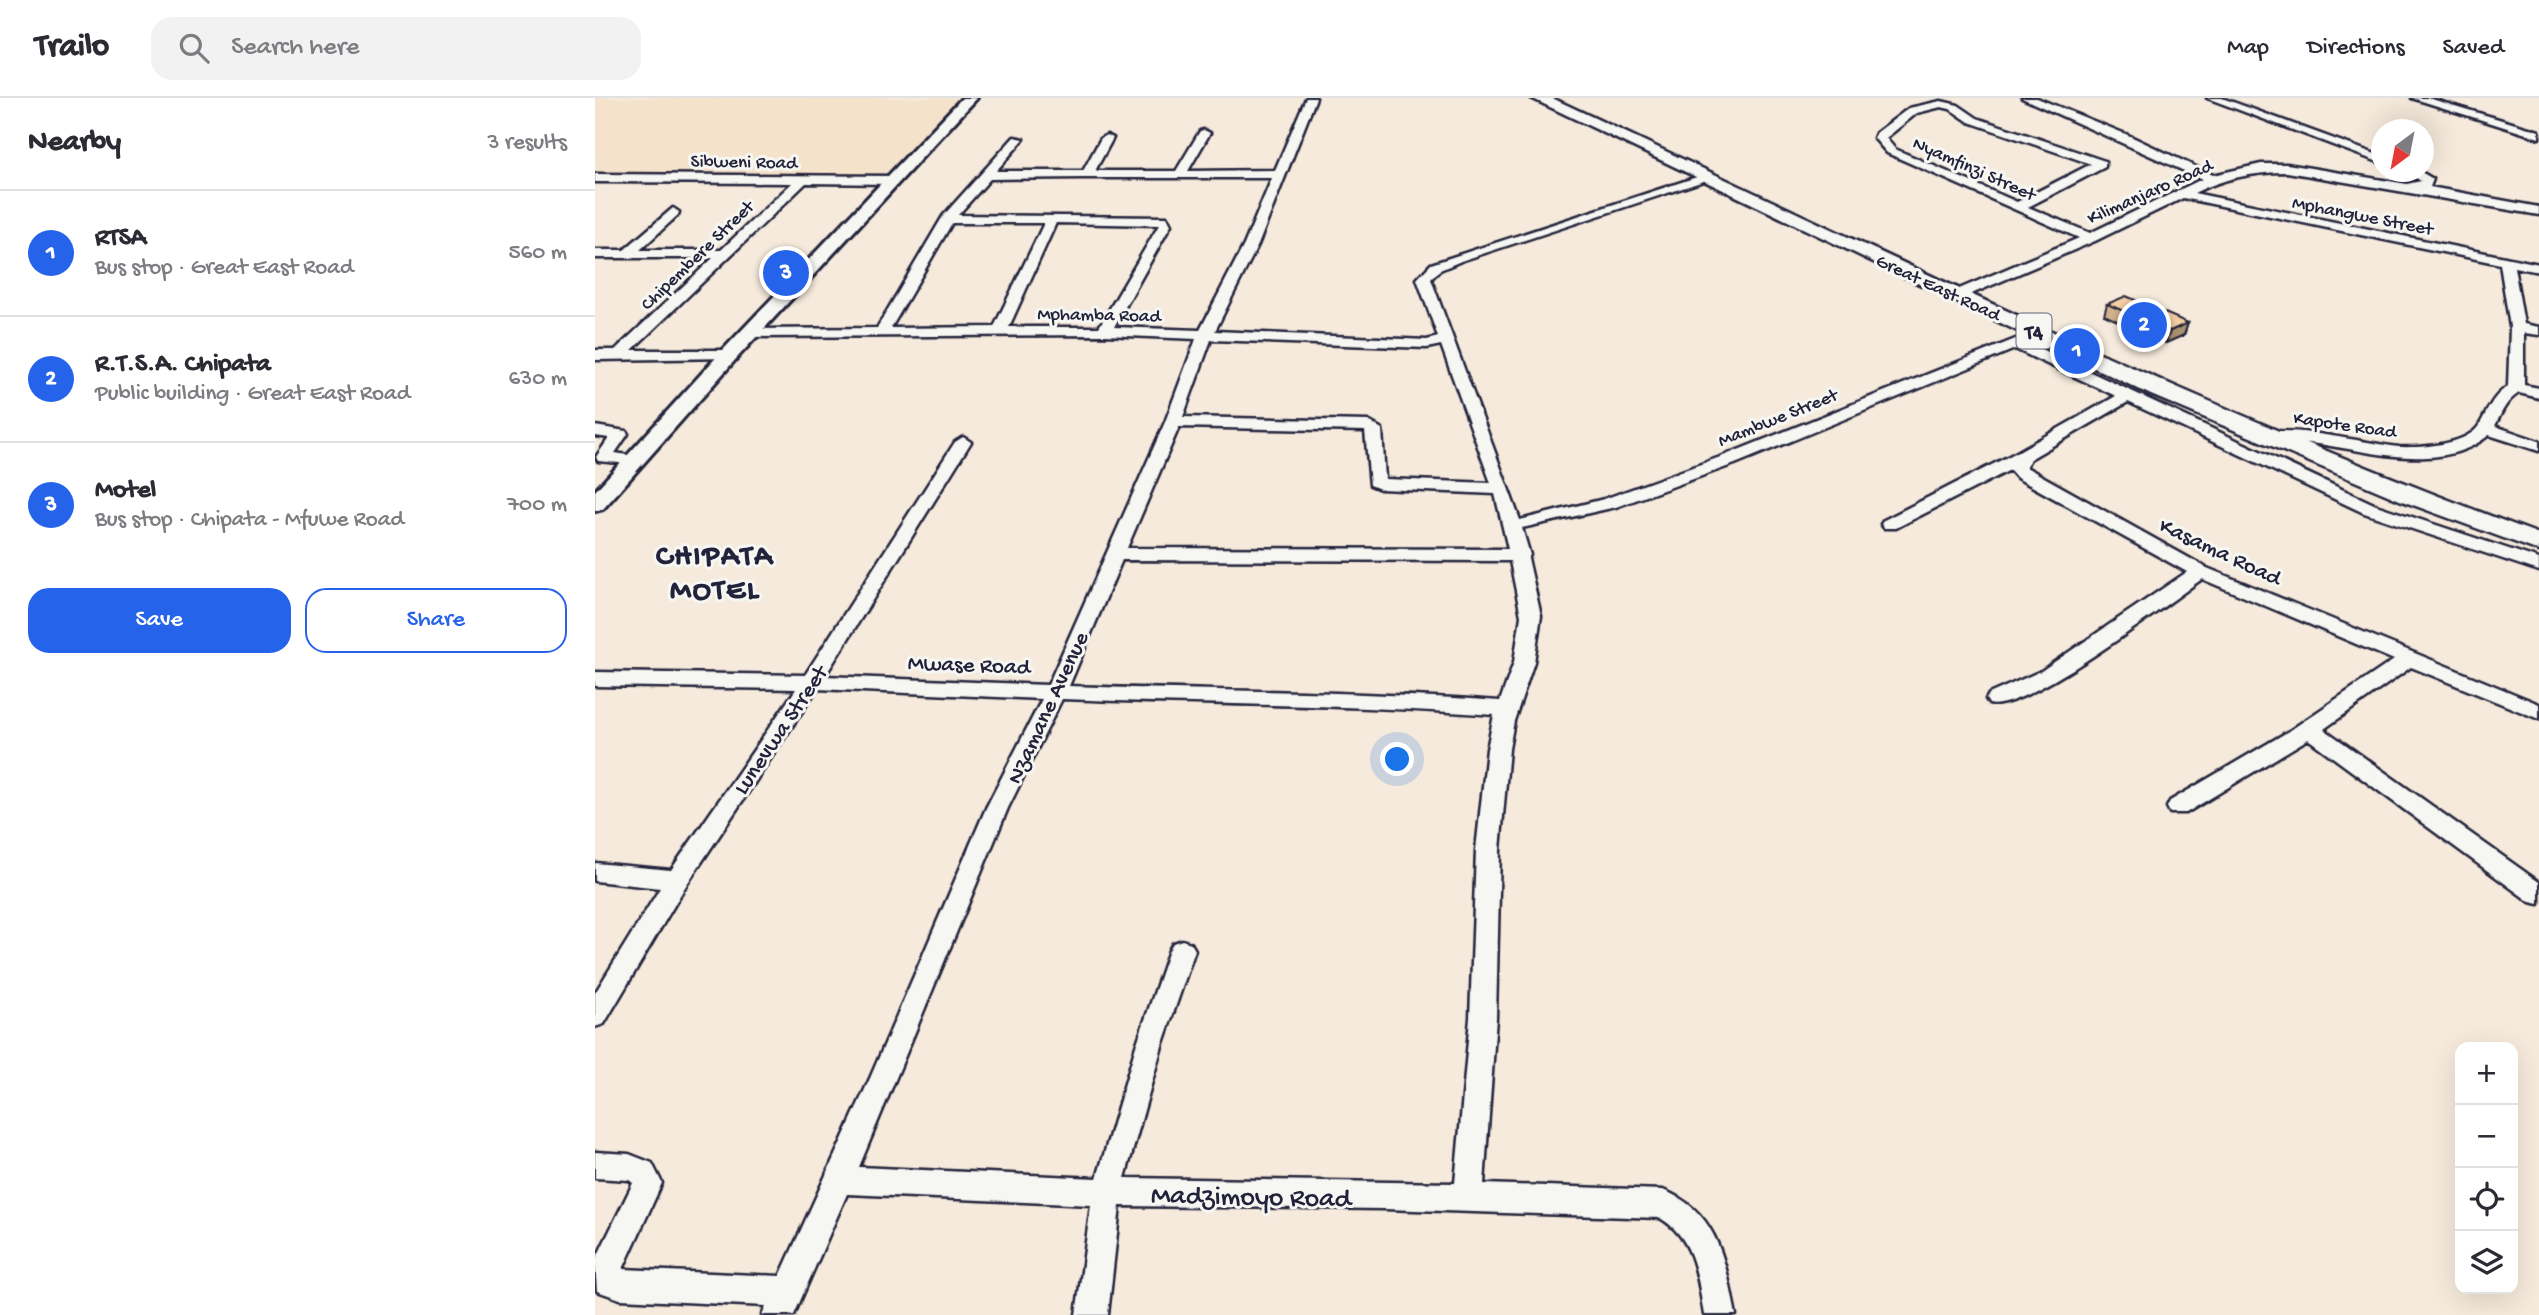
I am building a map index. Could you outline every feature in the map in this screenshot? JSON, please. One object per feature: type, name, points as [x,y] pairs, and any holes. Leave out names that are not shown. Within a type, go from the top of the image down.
[{"type":"highway","name":"Great East Road","points":[[1539,98],[2265,437],[2409,496],[2539,543]]},
{"type":"main road","points":[[595,504],[749,333],[970,98]]},
{"type":"street","name":"Nzamane Avenue","points":[[783,1304],[997,808],[1056,691],[1116,554],[1173,422],[1205,336],[1282,174],[1311,98]]},
{"type":"street","points":[[2027,98],[2089,128],[2181,162],[2212,179]]},
{"type":"street","points":[[2212,98],[2371,156]]},
{"type":"street","points":[[2417,98],[2539,135]]},
{"type":"street","name":"Nyamfinzi Street","points":[[2018,207],[2101,167],[2098,162],[2054,142],[1973,120],[1948,105],[1921,106],[1882,133],[1880,138],[1891,151],[2018,207],[2089,238]]},
{"type":"street","points":[[1179,175],[1204,132]]},
{"type":"street","points":[[1086,176],[1107,138]]},
{"type":"street","points":[[882,331],[948,219],[1018,139]]},
{"type":"street","name":"Kilimanjaro Road","points":[[1957,295],[2089,238],[2212,179],[2261,169],[2287,168],[2539,211]]},
{"type":"street","points":[[985,175],[1282,174]]},
{"type":"street","points":[[1468,1197],[1483,1018],[1488,850],[1501,730],[1524,662],[1531,616],[1521,555],[1502,489],[1424,279],[1440,265],[1710,177]]},
{"type":"street","name":"Sibweni Road","points":[[595,178],[893,180]]},
{"type":"street","name":"Chipembere Street","points":[[618,356],[802,180]]},
{"type":"street","points":[[2412,188],[2426,182]]},
{"type":"street","name":"Mphangwe Street","points":[[2180,193],[2254,211],[2539,268]]},
{"type":"street","points":[[628,253],[673,212]]},
{"type":"street","points":[[948,219],[1151,219],[1165,223],[1104,331]]},
{"type":"street","points":[[1000,331],[1052,219]]},
{"type":"street","points":[[595,254],[723,254]]},
{"type":"street","points":[[2506,261],[2517,327],[2517,388]]},
{"type":"street","points":[[2517,327],[2539,331]]},
{"type":"street","name":"Mphamba Road","points":[[749,333],[1104,331],[1427,345],[1446,339]]},
{"type":"street","name":"Mambwe Street","points":[[1526,524],[1610,503],[1729,460],[2040,334]]},
{"type":"street","points":[[2015,343],[2370,509],[2539,565]]},
{"type":"street","points":[[595,355],[729,355]]},
{"type":"street","points":[[2539,393],[2517,388],[2500,399],[2487,429],[2539,446]]},
{"type":"street","points":[[1890,524],[2023,456],[2129,395]]},
{"type":"street","points":[[1173,422],[1369,426],[1374,429],[1376,481],[1380,484],[1502,489]]},
{"type":"street","name":"Kapote Road","points":[[2265,437],[2288,435],[2381,451],[2413,453],[2438,451],[2487,429]]},
{"type":"street","points":[[595,431],[620,434],[604,457],[634,461]]},
{"type":"street","name":"Lunevwa Street","points":[[595,1016],[677,880],[811,682],[963,442]]},
{"type":"street","name":"Kasama Road","points":[[2023,456],[2017,468],[2023,474],[2200,572],[2539,712]]},
{"type":"street","points":[[1116,554],[1521,555]]},
{"type":"street","points":[[1996,699],[2048,676],[2200,572]]},
{"type":"street","points":[[2178,807],[2237,774],[2410,658]]},
{"type":"street","name":"Mwase Road","points":[[595,679],[811,682],[1247,700],[1400,701],[1508,709]]},
{"type":"street","points":[[2307,728],[2539,895]]},
{"type":"street","points":[[595,872],[677,880]]},
{"type":"street","points":[[1092,1315],[1107,1192],[1149,1046],[1182,950]]},
{"type":"street","points":[[595,1166],[629,1167],[642,1172],[648,1183],[608,1266],[608,1280],[620,1284],[783,1304]]},
{"type":"street","name":"Madzimoyo Road","points":[[838,1180],[1107,1192],[1468,1197],[1663,1204],[1679,1210],[1691,1221],[1706,1247],[1720,1315]]},
{"type":"shaded area","points":[[595,98],[971,98],[893,180],[595,176]]},
{"type":"building","points":[[2126,296],[2188,323],[2170,331],[2107,304]]},
{"type":"place","name":"Motel","points":[[786,273]]},
{"type":"place","name":"R.T.S.A. Chipata","points":[[2144,325]]},
{"type":"place","name":"RTSA","points":[[2077,351]]},
{"type":"district","name":"CHIPATA MOTEL","points":[[715,571]]}]
